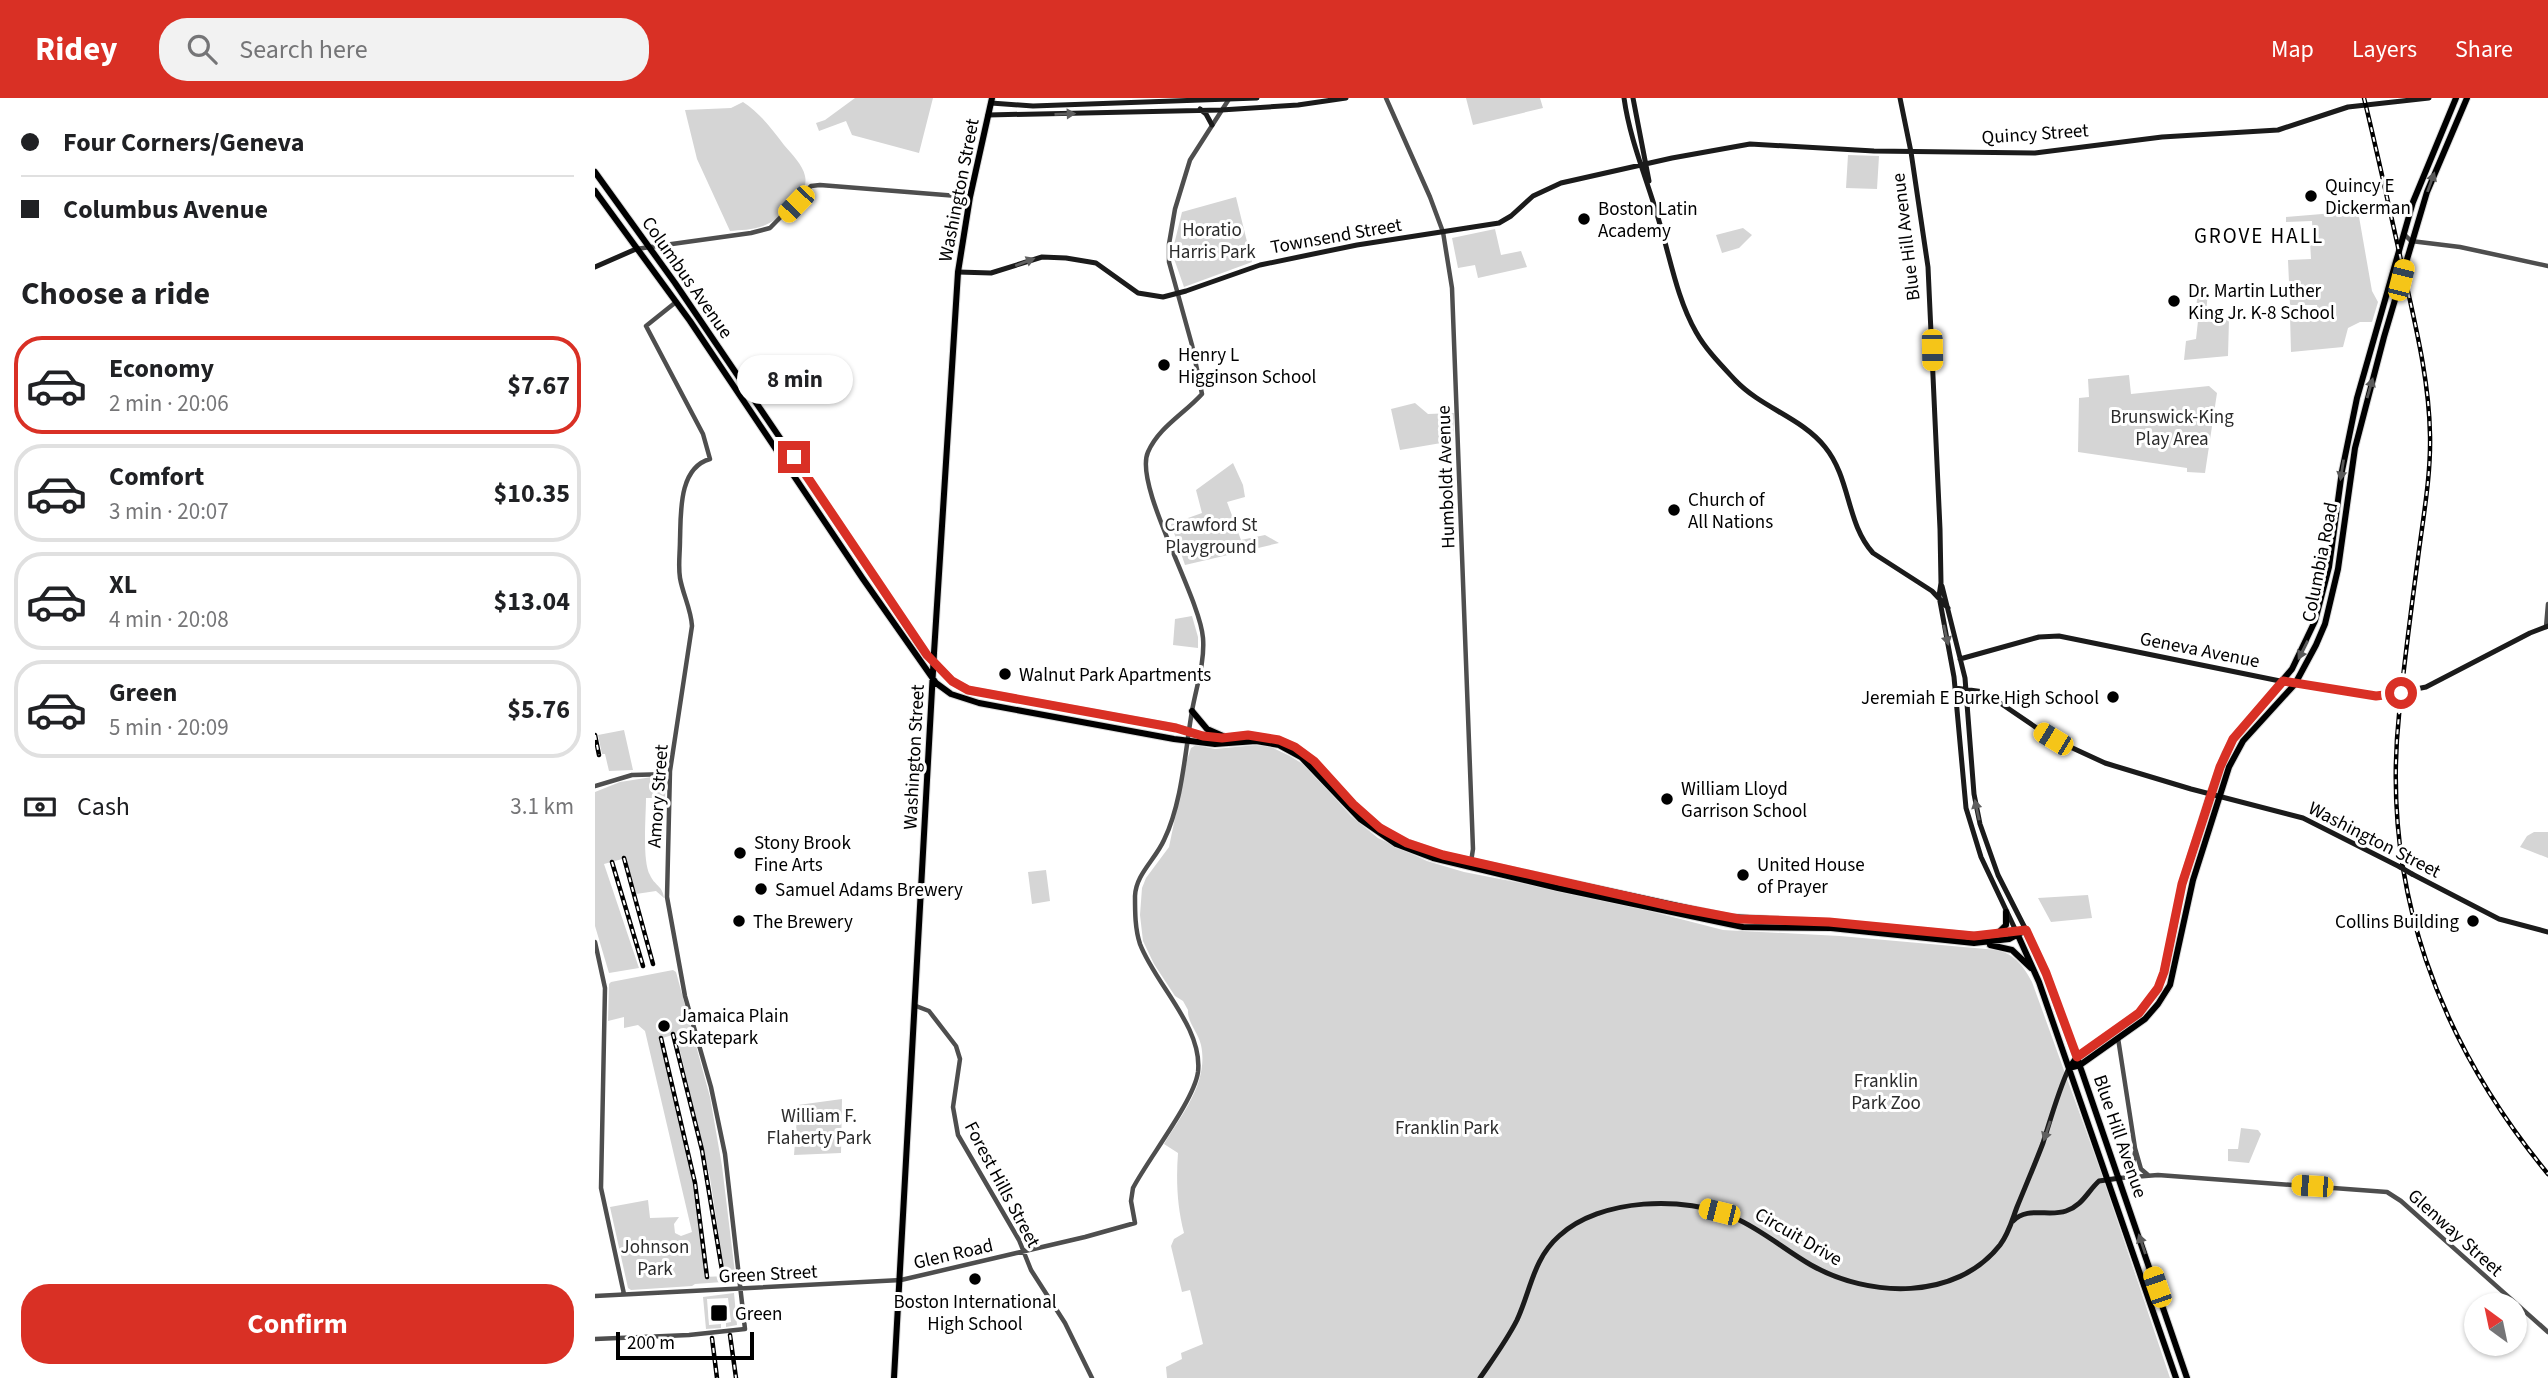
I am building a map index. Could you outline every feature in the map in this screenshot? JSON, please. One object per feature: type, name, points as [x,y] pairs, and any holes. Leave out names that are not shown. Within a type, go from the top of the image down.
[{"type":"main road","points":[[991,100],[1033,106],[1257,98]]},
{"type":"main road","points":[[988,115],[1221,110],[1298,105],[1346,98]]},
{"type":"main road","points":[[1624,98],[1686,311],[1701,340],[1745,389],[1796,422],[1825,447],[1835,461],[1854,522],[1867,546],[1939,596],[1948,608]]},
{"type":"main road","points":[[1633,98],[1643,165]]},
{"type":"main road","name":"Blue Hill Avenue","points":[[1900,98],[1928,267],[1941,583],[1939,596],[1955,688],[1966,808],[1981,857],[2039,982],[2176,1378]]},
{"type":"main road","name":"Quincy Street","points":[[1643,165],[1752,144],[1911,152],[2035,153],[2162,137],[2271,131],[2348,107],[2429,98]]},
{"type":"main road","name":"Columbia Road","points":[[2069,1068],[2077,1057],[2139,1013],[2158,988],[2164,972],[2182,884],[2210,794],[2233,739],[2283,681],[2308,639],[2322,597],[2349,428],[2420,180],[2456,98]]},
{"type":"main road","name":"Columbia Road","points":[[2069,1068],[2080,1065],[2149,1016],[2170,985],[2193,880],[2229,767],[2243,741],[2295,684],[2325,624],[2342,543],[2360,425],[2411,241],[2434,174],[2467,98]]},
{"type":"main road","name":"Washington Street","points":[[894,1378],[933,662],[958,272],[991,100]]},
{"type":"main road","points":[[1200,110],[1206,114],[1212,125]]},
{"type":"main road","name":"Townsend Street","points":[[958,272],[991,273],[1035,258],[1050,256],[1096,263],[1142,295],[1156,297],[1178,293],[1259,265],[1504,221],[1533,195],[1550,187],[1643,165]]},
{"type":"main road","name":"Columbus Avenue","points":[[595,172],[933,662],[954,683],[968,690],[1203,736],[1264,736],[1288,743],[1314,761],[1353,804],[1380,828],[1419,847],[1470,864]]},
{"type":"main road","name":"Columbus Avenue","points":[[595,191],[676,302],[933,679],[944,691],[970,701],[1187,740],[1227,744],[1256,741],[1286,749],[1309,765],[1350,810],[1381,836],[1424,855],[1470,864]]},
{"type":"main road","points":[[595,267],[636,249]]},
{"type":"main road","name":"Blue Hill Avenue","points":[[1941,583],[1966,688],[1974,794],[1980,824],[1998,875],[2046,973],[2123,1177],[2187,1378]]},
{"type":"main road","name":"Geneva Avenue","points":[[1960,659],[2031,639],[2059,636],[2295,684],[2376,696],[2413,691],[2435,683],[2530,632],[2547,627]]},
{"type":"main road","name":"Washington Street","points":[[1955,688],[1984,692],[2070,749],[2121,769],[2303,818],[2499,919],[2548,932]]},
{"type":"main road","name":"Washington Street","points":[[1956,696],[1984,697],[1994,701]]},
{"type":"main road","points":[[1192,711],[1210,731],[1228,737]]},
{"type":"main road","points":[[1470,864],[1729,917],[1829,922],[1959,935],[2017,933]]},
{"type":"main road","points":[[1470,864],[1733,925],[1846,929],[1998,945],[2012,950],[2027,964],[2039,982]]},
{"type":"main road","points":[[1994,935],[2006,925],[2006,912]]},
{"type":"main road","points":[[1974,943],[2002,940],[2026,930]]},
{"type":"main road","name":"Circuit Drive","points":[[1481,1378],[1516,1322],[1529,1282],[1544,1251],[1577,1222],[1610,1209],[1653,1204],[1705,1208],[1719,1212],[1760,1232],[1828,1273],[1864,1285],[1888,1288],[1934,1285],[1966,1275],[1996,1251],[2012,1224],[2069,1068]]},
{"type":"main road","points":[[2012,1224],[2021,1215],[2056,1214],[2074,1208],[2086,1198],[2097,1182],[2123,1177]]},
{"type":"main road","points":[[2024,1194],[2024,1207],[2036,1213]]},
{"type":"street","name":"Humboldt Avenue","points":[[1386,98],[1443,232],[1453,302],[1473,846],[1470,864]]},
{"type":"street","points":[[1187,740],[1203,651],[1201,626],[1164,529],[1148,479],[1145,460],[1156,438],[1202,394],[1168,256],[1175,209],[1190,160],[1229,99]]},
{"type":"street","points":[[636,249],[770,228],[811,186],[971,197]]},
{"type":"street","points":[[2403,233],[2411,241],[2460,247],[2548,266]]},
{"type":"street","name":"Amory Street","points":[[595,1339],[643,1338],[745,1329],[727,1168],[715,1102],[685,996],[669,915],[667,883],[670,775],[692,626],[691,611],[680,572],[681,508],[688,480],[702,462],[710,459],[703,434],[646,326],[676,302]]},
{"type":"street","points":[[2547,627],[2548,604]]},
{"type":"street","name":"Glen Road","points":[[901,1280],[1135,1223],[1131,1201],[1133,1188],[1195,1082],[1198,1060],[1178,1007],[1145,954],[1135,919],[1136,887],[1164,840],[1174,807],[1187,740]]},
{"type":"street","points":[[595,786],[636,774],[670,775]]},
{"type":"street","points":[[595,942],[605,985],[601,1184],[624,1294]]},
{"type":"street","name":"Forest Hills Street","points":[[916,1006],[929,1011],[953,1040],[959,1052],[960,1069],[953,1107],[955,1129],[1024,1250],[1031,1270],[1065,1323],[1092,1378]]},
{"type":"street","points":[[2118,1038],[2135,1148],[2142,1171],[2149,1175]]},
{"type":"street","points":[[2123,1177],[2132,1171],[2135,1148]]},
{"type":"street","name":"Glenway Street","points":[[2123,1177],[2149,1175],[2387,1192],[2401,1201],[2548,1332]]},
{"type":"street","name":"Green Street","points":[[595,1296],[901,1280]]},
{"type":"green space","points":[[855,98],[933,98],[919,153],[852,135],[846,121],[819,131],[816,123],[825,120]]},
{"type":"green space","points":[[1466,98],[1540,98],[1543,108],[1473,125]]},
{"type":"green space","points":[[743,102],[755,111],[796,159],[804,172],[805,184],[792,206],[770,223],[747,230],[730,231],[697,159],[685,110],[731,108]]},
{"type":"green space","points":[[1848,155],[1879,156],[1877,189],[1846,188]]},
{"type":"green space","name":"Horatio Harris Park","points":[[1236,197],[1252,262],[1184,287],[1172,253],[1182,212]]},
{"type":"green space","points":[[2358,211],[2372,291],[2378,302],[2372,322],[2360,322],[2348,328],[2343,347],[2291,352],[2290,315],[2318,311],[2317,305],[2290,305],[2288,260],[2311,259],[2310,241],[2313,240],[2312,221],[2286,222],[2286,217]]},
{"type":"green space","points":[[1743,228],[1752,235],[1739,248],[1722,253],[1716,235]]},
{"type":"green space","points":[[1495,229],[1501,255],[1521,251],[1527,267],[1478,278],[1475,265],[1458,268],[1452,238]]},
{"type":"green space","points":[[2198,289],[2208,290],[2206,315],[2229,319],[2228,356],[2184,360],[2186,341],[2196,339]]},
{"type":"green space","name":"Brunswick-King Play Area","points":[[2129,375],[2131,394],[2209,386],[2217,393],[2205,473],[2078,452],[2079,398],[2089,397],[2088,379]]},
{"type":"green space","points":[[1415,403],[1428,414],[1454,413],[1453,441],[1400,450],[1391,409]]},
{"type":"green space","name":"Crawford St Playground","points":[[1233,463],[1243,485],[1245,497],[1227,502],[1241,540],[1265,535],[1279,543],[1185,565],[1171,524],[1202,513],[1196,490]]},
{"type":"green space","points":[[1192,616],[1198,648],[1173,645],[1175,619]]},
{"type":"green space","points":[[624,730],[633,770],[609,771],[598,735]]},
{"type":"green space","name":"Franklin Park","points":[[1196,745],[1215,749],[1256,745],[1271,747],[1290,756],[1306,766],[1351,816],[1378,838],[1427,861],[1464,872],[1603,899],[1723,930],[1840,936],[1997,950],[2014,958],[2032,982],[2102,1175],[2170,1378],[1167,1378],[1166,1367],[1182,1359],[1181,1353],[1203,1344],[1190,1290],[1182,1292],[1171,1246],[1174,1239],[1184,1233],[1178,1193],[1178,1153],[1164,1144],[1198,1085],[1202,1059],[1201,1045],[1189,1019],[1188,1010],[1183,1001],[1175,996],[1154,964],[1143,941],[1140,915],[1142,888],[1146,878],[1169,847],[1187,760],[1191,748]]},
{"type":"green space","points":[[664,777],[666,780],[665,798],[646,798],[646,860],[650,875],[664,898],[656,891],[636,894],[626,858],[604,864],[639,968],[609,973],[595,926],[595,792],[620,782]]},
{"type":"green space","points":[[2534,832],[2548,832],[2548,858],[2520,847],[2527,836]]},
{"type":"green space","points":[[1046,870],[1050,901],[1032,904],[1028,872]]},
{"type":"green space","points":[[2088,895],[2092,918],[2051,922],[2038,898]]},
{"type":"green space","name":"Johnson Park","points":[[673,970],[676,972],[710,1097],[722,1166],[736,1281],[631,1290],[628,1288],[610,1207],[648,1200],[650,1218],[679,1217],[674,1224],[675,1233],[681,1236],[692,1232],[645,1031],[638,1025],[624,1028],[624,1017],[608,1021],[611,982]],"holes":[[[676,1034],[710,1178],[725,1276],[705,1277],[688,1156],[659,1039]]]},
{"type":"green space","name":"William F. Flaherty Park","points":[[842,1099],[841,1153],[794,1155],[798,1105]]},
{"type":"green space","points":[[2241,1128],[2258,1130],[2261,1134],[2249,1163],[2228,1161],[2228,1149],[2238,1149]]},
{"type":"green space","points":[[734,1293],[737,1325],[726,1327],[726,1323],[731,1322],[728,1298],[707,1299],[709,1325],[721,1324],[721,1328],[706,1329],[703,1297]]},
{"type":"railway","points":[[2364,98],[2417,331],[2429,414],[2428,481],[2401,695],[2396,779],[2399,841],[2409,901],[2426,960],[2448,1016],[2476,1071],[2548,1174]]},
{"type":"railway","points":[[595,735],[599,755]]},
{"type":"railway","points":[[624,858],[653,964]]},
{"type":"railway","points":[[612,862],[643,966]]},
{"type":"railway","points":[[673,1034],[702,1150],[723,1276]]},
{"type":"railway","points":[[661,1038],[695,1183],[707,1277]]},
{"type":"railway","points":[[730,1335],[736,1378]]},
{"type":"railway","points":[[712,1338],[717,1378]]},
{"type":"place","name":"Quincy E Dickerman","points":[[2311,196]]},
{"type":"place","name":"Boston Latin Academy","points":[[1584,219]]},
{"type":"place","name":"Dr. Martin Luther King Jr. K-8 School","points":[[2174,301]]},
{"type":"place","name":"Henry L Higginson School","points":[[1164,365]]},
{"type":"place","name":"Church of All Nations","points":[[1674,510]]},
{"type":"place","name":"Walnut Park Apartments","points":[[1005,674]]},
{"type":"place","name":"Jeremiah E Burke High School","points":[[2113,697]]},
{"type":"place","name":"William Lloyd Garrison School","points":[[1667,799]]},
{"type":"place","name":"Stony Brook Fine Arts","points":[[740,853]]},
{"type":"place","name":"United House of Prayer","points":[[1743,875]]},
{"type":"place","name":"Samuel Adams Brewery","points":[[761,889]]},
{"type":"place","name":"The Brewery","points":[[739,921]]},
{"type":"place","name":"Collins Building","points":[[2473,921]]},
{"type":"place","name":"Jamaica Plain Skatepark","points":[[664,1026]]},
{"type":"place","name":"Boston International High School","points":[[975,1279]]},
{"type":"place","name":"Green","points":[[719,1313]]},
{"type":"district","name":"GROVE HALL","points":[[2259,236]]},
{"type":"route","points":[[794,457],[927,655],[962,688],[1025,702],[1176,728],[1203,736],[1264,736],[1288,743],[1314,761],[1353,804],[1380,828],[1407,843],[1460,859],[1739,919],[1829,922],[1974,936],[2026,930],[2046,973],[2077,1057],[2139,1013],[2158,988],[2164,972],[2182,884],[2210,794],[2233,739],[2248,720],[2283,681],[2376,696],[2401,693]]},
{"type":"park label","name":"Franklin Park Zoo","points":[[1886,1091]]}]
